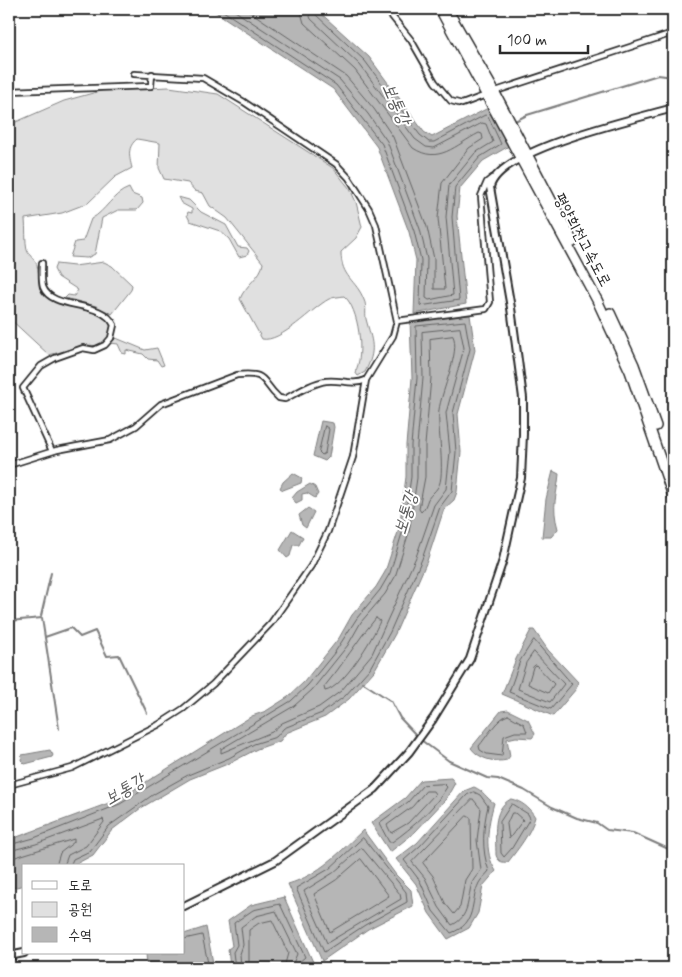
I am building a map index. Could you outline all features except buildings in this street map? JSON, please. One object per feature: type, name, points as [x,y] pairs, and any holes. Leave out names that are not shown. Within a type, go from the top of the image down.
[{"type":"highway","name":"평양희천고속도로","points":[[440,9],[492,95]]},
{"type":"highway","name":"평양희천고속도로","points":[[447,9],[597,300],[630,371],[673,496]]},
{"type":"highway","name":"평양희천고속도로","points":[[523,154],[605,304],[634,365],[673,478]]},
{"type":"main road","points":[[185,906],[275,861],[374,789],[410,752],[470,659],[503,560],[522,478],[523,398],[511,308],[490,187],[492,178],[523,154],[555,141],[673,108]]},
{"type":"main road","points":[[9,956],[22,953]]},
{"type":"street","points":[[386,9],[411,40],[439,87],[451,101],[462,104],[673,33]]},
{"type":"street","points":[[9,784],[72,768],[158,725],[183,709],[213,684],[271,622],[311,566],[328,531],[353,457],[366,380],[393,336],[397,321],[376,224],[369,209],[349,178],[327,158],[244,102],[203,78],[134,74]]},
{"type":"street","points":[[9,91],[151,86],[152,74]]},
{"type":"street","points":[[397,321],[486,309],[490,302],[481,196],[487,182],[492,178]]},
{"type":"street","points":[[42,263],[43,285],[51,296],[105,313],[114,325],[111,338],[105,345],[94,350],[83,348],[54,358],[42,366],[23,388],[52,451]]},
{"type":"street","points":[[9,465],[52,451],[87,446],[126,434],[161,404],[237,375],[250,374],[262,376],[279,398],[285,399],[324,381],[336,380],[350,383],[366,380]]},
{"type":"green space","points":[[169,87],[218,94],[333,168],[350,189],[356,202],[362,227],[356,238],[341,252],[343,268],[361,293],[365,305],[372,351],[365,372],[358,376],[355,372],[360,355],[359,332],[353,311],[344,296],[334,297],[322,303],[278,336],[262,339],[240,299],[260,272],[263,263],[227,218],[210,206],[203,193],[195,191],[188,183],[164,179],[159,168],[160,143],[137,139],[130,149],[132,168],[115,177],[88,203],[62,213],[25,219],[27,250],[36,264],[44,292],[52,298],[104,318],[110,325],[110,334],[100,346],[87,345],[49,355],[9,318],[9,125],[64,101],[104,90]]},
{"type":"green space","points":[[129,188],[132,194],[142,198],[143,203],[137,210],[118,210],[102,218],[95,254],[87,258],[70,257],[75,242],[83,241],[91,219],[101,212],[118,194]]},
{"type":"green space","points":[[178,197],[189,200],[201,212],[226,225],[238,247],[247,248],[249,251],[247,255],[239,257],[229,239],[220,231],[190,221],[187,215],[188,212],[192,213],[192,209],[181,203]]},
{"type":"green space","points":[[104,262],[112,266],[132,285],[131,290],[112,314],[96,306],[65,298],[68,295],[74,296],[78,290],[58,277],[54,269],[56,264],[74,266]]},
{"type":"green space","points":[[116,338],[145,350],[157,348],[164,365],[161,366],[157,360],[148,359],[143,354],[126,350],[126,354],[122,353],[118,344],[111,343]]},
{"type":"water","name":"보통강","points":[[211,9],[316,9],[369,57],[424,132],[432,137],[490,107],[509,146],[483,161],[460,188],[457,216],[466,304],[414,314],[416,260],[409,232],[377,147],[333,89]]},
{"type":"water","name":"보통강","points":[[470,315],[475,350],[458,414],[461,452],[457,492],[454,500],[444,509],[427,561],[395,634],[374,671],[349,699],[325,717],[286,733],[280,741],[257,749],[230,763],[190,779],[141,808],[112,830],[93,855],[76,864],[22,864],[22,886],[9,889],[9,840],[117,800],[252,716],[266,711],[288,697],[304,682],[339,638],[352,615],[376,587],[385,572],[399,529],[406,477],[406,445],[412,378],[410,320]]},
{"type":"water","points":[[321,421],[333,423],[334,427],[329,457],[325,461],[313,456]]},
{"type":"water","points":[[553,471],[559,474],[555,507],[558,529],[551,537],[542,537],[546,499]]},
{"type":"water","points":[[293,473],[302,478],[301,483],[283,490],[280,488],[283,482]]},
{"type":"water","points":[[310,484],[315,487],[318,494],[315,498],[307,493],[302,494],[302,500],[296,503],[292,498],[297,492]]},
{"type":"water","points":[[308,508],[314,512],[306,528],[302,525],[299,515]]},
{"type":"water","points":[[292,530],[303,537],[299,545],[293,545],[290,556],[287,558],[280,550]]},
{"type":"water","points":[[531,630],[534,630],[548,650],[578,682],[576,689],[553,716],[502,694],[516,659]]},
{"type":"water","points":[[508,710],[528,720],[535,734],[532,738],[516,737],[507,739],[510,756],[507,760],[492,760],[478,755],[471,748],[501,711]]},
{"type":"water","points":[[50,750],[53,755],[52,757],[25,764],[21,760],[22,755]]},
{"type":"water","points":[[451,778],[455,783],[446,799],[415,832],[390,852],[371,823],[405,798],[421,780]]},
{"type":"water","points":[[474,787],[494,803],[490,820],[488,847],[489,855],[496,871],[483,886],[478,913],[469,928],[448,939],[429,913],[416,884],[396,859],[417,843],[464,791]]},
{"type":"water","points":[[511,799],[525,805],[535,817],[520,846],[508,862],[502,862],[496,855],[495,832],[497,816],[500,809]]},
{"type":"water","points":[[363,830],[396,875],[411,890],[413,906],[368,929],[322,961],[288,884],[310,875],[320,868]]},
{"type":"water","points":[[284,897],[313,962],[296,968],[230,968],[228,949],[232,946],[228,921],[251,905]]},
{"type":"water","points":[[206,927],[214,968],[147,968],[146,954],[185,954],[185,934]]},
{"type":"waterway","points":[[513,122],[527,115],[658,75],[673,77]]},
{"type":"waterway","points":[[41,616],[51,573]]},
{"type":"waterway","points":[[9,621],[42,618],[59,729]]},
{"type":"waterway","points":[[45,637],[71,628],[80,637],[95,631],[107,656],[119,655],[147,713]]},
{"type":"waterway","points":[[362,682],[391,701],[400,718],[417,736]]},
{"type":"waterway","points":[[421,740],[449,761],[487,778],[498,779],[524,790],[552,807],[577,818],[597,823],[607,830],[633,833],[673,851]]}]
